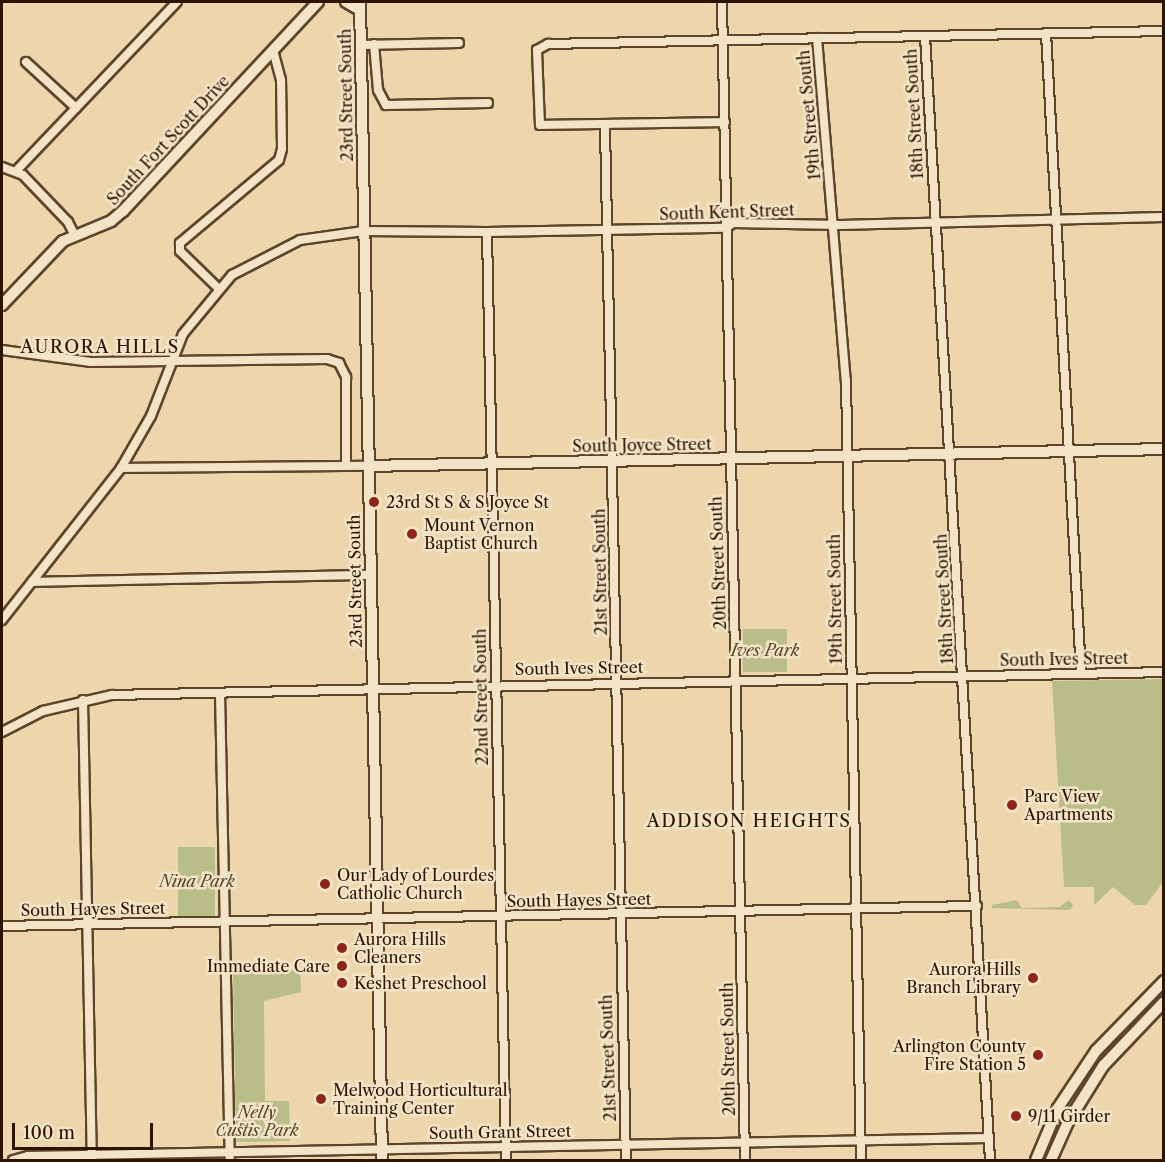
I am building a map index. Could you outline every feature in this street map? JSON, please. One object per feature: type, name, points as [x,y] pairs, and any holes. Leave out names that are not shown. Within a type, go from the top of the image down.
[{"type":"street","points":[[16,171],[177,2]]},
{"type":"street","name":"South Fort Scott Drive","points":[[2,305],[74,234],[100,226],[123,211],[318,2]]},
{"type":"street","points":[[346,2],[360,6]]},
{"type":"street","name":"20th Street South","points":[[722,2],[729,459],[746,1161]]},
{"type":"street","name":"23rd Street South","points":[[360,6],[369,575],[382,1155]]},
{"type":"street","points":[[725,122],[605,126],[540,125],[537,50],[548,44],[1164,31]]},
{"type":"street","points":[[1046,33],[1081,673]]},
{"type":"street","name":"18th Street South","points":[[925,36],[964,676],[990,1161]]},
{"type":"street","name":"19th Street South","points":[[817,38],[846,380],[861,1161]]},
{"type":"street","points":[[360,45],[459,43]]},
{"type":"street","points":[[374,44],[378,90],[386,105],[488,103]]},
{"type":"street","points":[[219,289],[180,251],[180,243],[265,173],[282,154],[281,80],[273,50]]},
{"type":"street","points":[[26,62],[76,108]]},
{"type":"street","name":"21st Street South","points":[[605,126],[617,682],[619,914],[626,1161]]},
{"type":"street","points":[[2,167],[16,171],[68,222],[74,234]]},
{"type":"street","name":"South Kent Street","points":[[2,620],[121,468],[151,416],[183,334],[219,289],[241,270],[300,240],[363,231],[487,232],[726,228],[733,224],[833,225],[1164,217]]},
{"type":"street","name":"22nd Street South","points":[[487,232],[506,1161]]},
{"type":"street","points":[[2,350],[91,362],[327,359],[339,363],[345,377],[346,466]]},
{"type":"street","name":"South Joyce Street","points":[[121,468],[368,466],[1164,449]]},
{"type":"street","points":[[32,582],[369,575]]},
{"type":"street","name":"South Ives Street","points":[[2,732],[43,711],[112,695],[617,682],[1164,672]]},
{"type":"street","points":[[220,693],[230,1156]]},
{"type":"street","points":[[83,700],[92,1158]]},
{"type":"street","name":"South Hayes Street","points":[[2,926],[977,906]]},
{"type":"street","points":[[1036,1161],[1058,1108],[1091,1058],[1122,1020],[1164,981]]},
{"type":"street","points":[[1051,1161],[1068,1122],[1103,1066],[1164,1002]]},
{"type":"street","name":"South Grant Street","points":[[12,1161],[28,1156],[92,1158],[382,1155],[505,1146],[988,1138]]},
{"type":"green space","name":"Ives Park","points":[[743,629],[787,629],[787,672],[743,672]]},
{"type":"green space","points":[[1163,679],[1163,882],[1146,905],[1135,905],[1113,887],[1094,905],[1094,887],[1064,887],[1052,681]]},
{"type":"green space","name":"Nina Park","points":[[178,847],[215,847],[215,916],[178,916]]},
{"type":"green space","points":[[1017,900],[1022,908],[1059,907],[1069,900],[1073,905],[1070,910],[992,908],[992,905]]},
{"type":"green space","name":"Nelly Custis Park","points":[[300,970],[301,992],[264,1001],[265,1101],[289,1101],[290,1141],[236,1142],[233,972]]},
{"type":"green space","points":[[1163,987],[1163,994],[1118,1039],[1114,1039]]},
{"type":"green space","points":[[1079,1085],[1045,1160],[1039,1160],[1056,1120]]},
{"type":"place","name":"23rd St S & S Joyce St","points":[[374,502]]},
{"type":"place","name":"Mount Vernon Baptist Church","points":[[412,534]]},
{"type":"place","name":"Parc View Apartments","points":[[1012,805]]},
{"type":"place","name":"Our Lady of Lourdes Catholic Church","points":[[325,884]]},
{"type":"place","name":"Aurora Hills Cleaners","points":[[342,948]]},
{"type":"place","name":"Immediate Care","points":[[342,966]]},
{"type":"place","name":"Aurora Hills Branch Library","points":[[1033,978]]},
{"type":"place","name":"Keshet Preschool","points":[[342,983]]},
{"type":"place","name":"Arlington County Fire Station 5","points":[[1038,1055]]},
{"type":"place","name":"Melwood Horticultural Training Center","points":[[321,1099]]},
{"type":"place","name":"9/11 Girder","points":[[1016,1116]]},
{"type":"district","name":"AURORA HILLS","points":[[100,347]]},
{"type":"district","name":"ADDISON HEIGHTS","points":[[749,821]]}]
